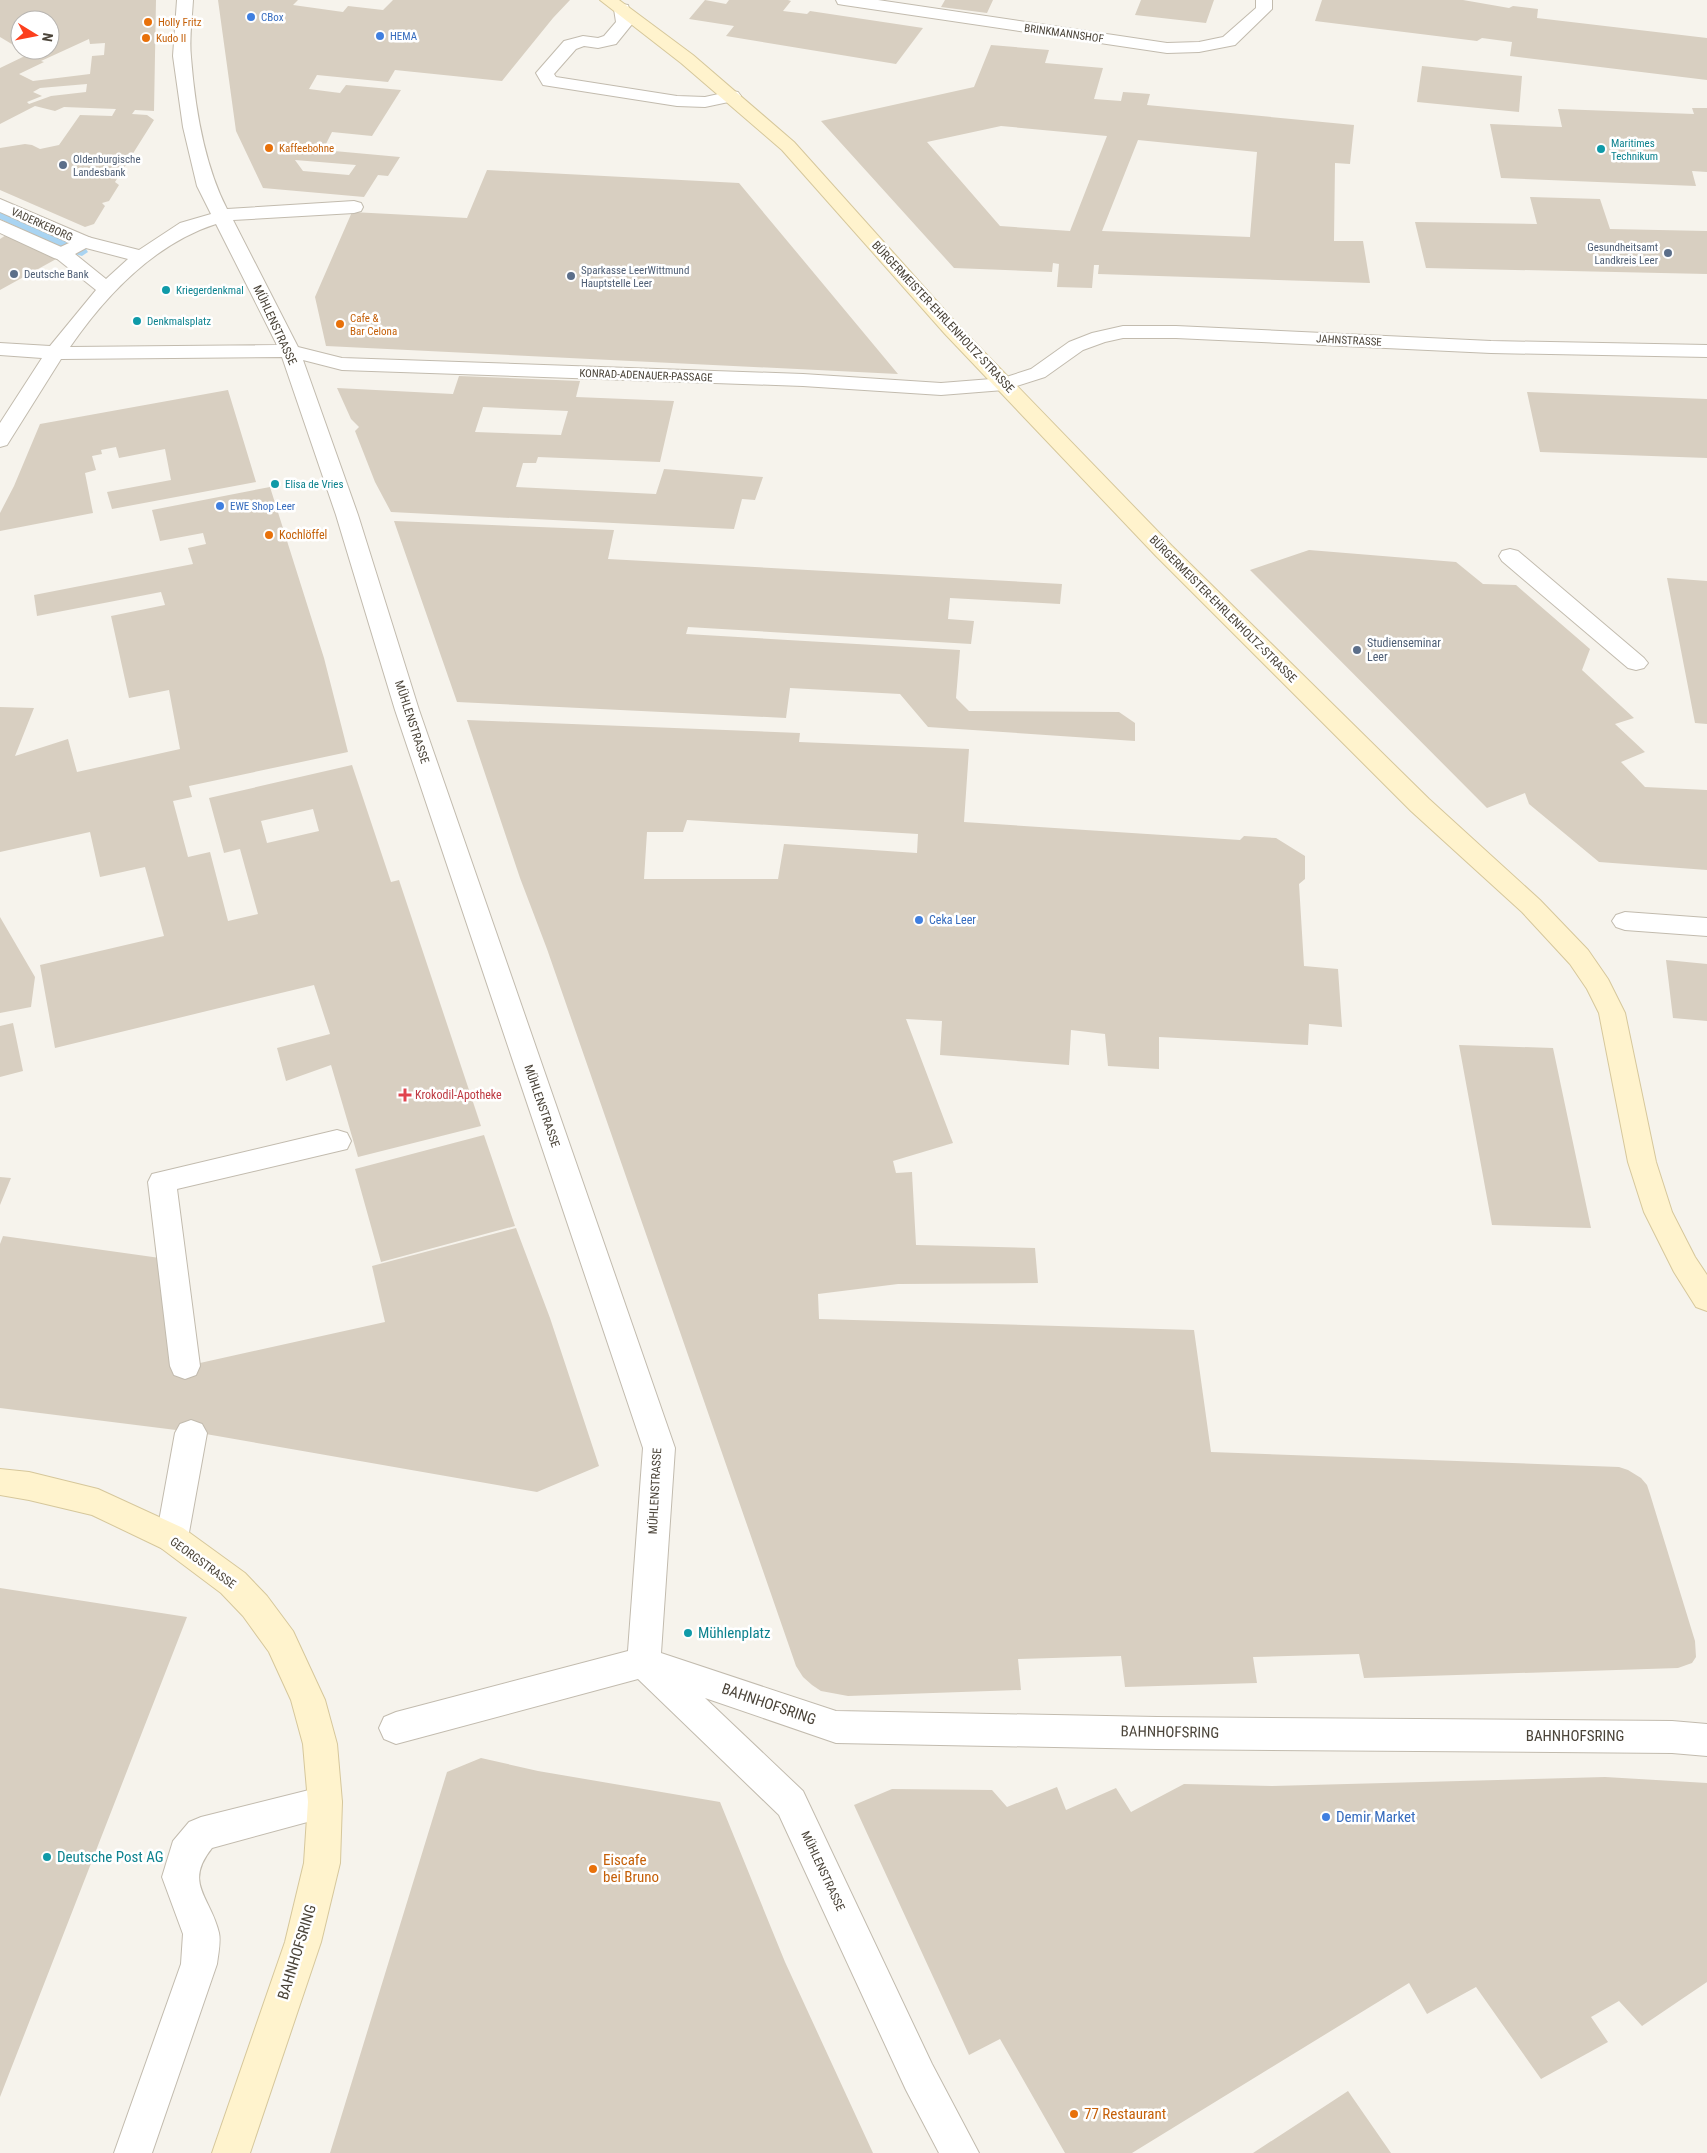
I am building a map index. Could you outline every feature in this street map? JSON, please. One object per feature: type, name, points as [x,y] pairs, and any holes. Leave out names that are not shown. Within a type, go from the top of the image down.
[{"type":"main road","name":"BÜRGERMEISTER-EHRLENHOLTZ-STRASSE","points":[[615,3],[732,96],[788,146],[952,330],[1164,551],[1420,805],[1531,906],[1579,958],[1599,986],[1612,1013],[1642,1162],[1658,1212],[1684,1264],[1707,1299]]},
{"type":"main road","name":"GEORGSTRASSE","points":[[0,1482],[29,1486],[98,1503],[172,1538],[233,1583],[255,1606],[281,1642],[308,1700],[320,1744]]},
{"type":"main road","name":"BAHNHOFSRING","points":[[231,2153],[303,1942],[322,1863],[325,1802],[320,1744]]},
{"type":"street","name":"MÜHLENSTRASSE","points":[[185,0],[182,56],[192,127],[206,186],[290,351],[347,515],[407,710],[659,1448],[644,1662],[791,1803],[919,2077],[960,2153]]},
{"type":"street","name":"BRINKMANNSHOF","points":[[844,0],[1167,48],[1199,47],[1233,38],[1264,9],[1264,0]]},
{"type":"street","points":[[615,3],[626,23],[610,40],[598,43],[583,41],[570,45],[545,73],[549,82],[677,102],[705,102],[732,96]]},
{"type":"street","name":"VADERKEBORG","points":[[0,205],[84,242],[141,256]]},
{"type":"street","points":[[0,441],[25,398],[106,289],[141,256],[171,234],[197,223],[222,216],[354,207]]},
{"type":"street","name":"VADERKEBORG","points":[[0,226],[61,254],[85,270],[106,289]]},
{"type":"street","points":[[61,254],[84,242]]},
{"type":"street","name":"JAHNSTRASSE","points":[[1004,384],[1038,374],[1076,346],[1099,337],[1123,332],[1176,332],[1491,347],[1707,351]]},
{"type":"street","name":"KONRAD-ADENAUER-PASSAGE","points":[[0,349],[57,353],[290,351],[342,364],[803,380],[941,389],[1004,384]]},
{"type":"street","points":[[1510,556],[1636,663]]},
{"type":"street","points":[[1625,921],[1707,927]]},
{"type":"street","points":[[185,1366],[162,1182],[337,1141]]},
{"type":"street","points":[[172,1538],[191,1433]]},
{"type":"street","points":[[396,1728],[644,1662]]},
{"type":"street","name":"BAHNHOFSRING","points":[[644,1662],[836,1727],[1672,1737],[1707,1740]]},
{"type":"street","points":[[133,2153],[199,1964],[201,1934],[180,1877],[186,1853],[201,1834],[325,1802]]},
{"type":"building","points":[[0,0],[156,0],[154,111],[135,110],[132,114],[147,115],[154,120],[115,182],[119,185],[109,201],[102,203],[105,206],[94,224],[85,227],[0,190],[0,148],[25,144],[40,149],[59,145],[80,115],[112,116],[116,109],[64,107],[55,111],[35,106],[0,124],[0,68],[17,60],[43,60],[41,61],[44,62],[19,74],[33,81],[90,74],[92,56],[104,55],[105,43],[90,44],[89,39],[60,52],[60,10],[10,10],[10,43],[0,37]],"holes":[[[87,84],[86,92],[51,96],[29,104],[27,102],[42,96],[33,92],[40,88]]]},
{"type":"building","points":[[218,0],[298,0],[293,5],[343,12],[348,6],[383,10],[393,0],[570,0],[502,81],[395,70],[388,82],[317,75],[309,89],[340,93],[346,85],[401,90],[372,136],[332,132],[323,150],[400,157],[388,176],[378,175],[364,197],[263,188],[236,131]],"holes":[[[295,160],[356,165],[349,175],[303,171]]]},
{"type":"building","points":[[705,0],[726,4],[729,0],[788,0],[791,1],[783,11],[807,14],[810,11],[923,28],[896,64],[726,36],[734,26],[689,19]]},
{"type":"building","points":[[945,0],[993,0],[987,13],[941,7]]},
{"type":"building","points":[[1141,0],[1214,0],[1206,23],[1135,15]]},
{"type":"building","points":[[1322,0],[1463,0],[1509,8],[1513,6],[1538,9],[1537,18],[1707,38],[1707,80],[1510,56],[1512,42],[1482,38],[1477,41],[1315,21]]},
{"type":"building","points":[[991,45],[1049,50],[1045,63],[1103,68],[1094,99],[1121,101],[1123,92],[1150,94],[1147,105],[1354,125],[1350,164],[1335,163],[1334,241],[1363,241],[1370,283],[1098,274],[1099,265],[1094,265],[1092,288],[1057,287],[1059,264],[1053,263],[1052,272],[954,268],[821,121],[974,87]],"holes":[[[1001,126],[1107,136],[1070,231],[1000,226],[927,142]],[[1138,140],[1257,152],[1250,237],[1102,231]]]},
{"type":"building","points":[[1422,66],[1522,76],[1519,112],[1417,102]]},
{"type":"building","name":"Maritimes Technikum","points":[[1692,108],[1707,108],[1707,172],[1692,171],[1696,186],[1501,178],[1490,124],[1562,127],[1558,109],[1694,114]]},
{"type":"building","name":"Sparkasse LeerWittmund Hauptstelle Leer","points":[[487,170],[739,183],[898,374],[326,346],[315,297],[352,212],[467,218]]},
{"type":"building","points":[[1530,197],[1600,199],[1610,229],[1707,231],[1707,274],[1426,268],[1415,222],[1537,224]]},
{"type":"building","name":"Deutsche Bank","points":[[6,235],[58,258],[0,290],[0,239]]},
{"type":"building","points":[[459,376],[580,381],[576,397],[674,401],[660,462],[538,457],[536,463],[523,463],[516,487],[656,494],[664,469],[763,477],[755,500],[742,499],[734,529],[391,512],[375,482],[355,431],[359,427],[351,419],[337,388],[453,394]],"holes":[[[483,407],[568,411],[561,435],[475,432]]]},
{"type":"building","points":[[228,390],[256,482],[112,509],[107,492],[171,480],[165,449],[119,458],[116,447],[101,450],[102,454],[92,456],[96,470],[85,473],[93,513],[0,531],[0,513],[14,486],[40,424]]},
{"type":"building","points":[[1527,392],[1707,399],[1707,458],[1540,452]]},
{"type":"building","points":[[270,487],[324,658],[348,752],[189,786],[192,797],[173,801],[188,857],[210,852],[228,921],[258,914],[240,849],[224,853],[209,798],[352,765],[391,882],[399,880],[481,1126],[358,1157],[331,1065],[286,1081],[277,1048],[330,1034],[314,985],[55,1048],[40,965],[164,936],[145,867],[100,877],[90,832],[0,852],[0,707],[34,708],[15,756],[68,739],[77,772],[180,749],[169,690],[129,698],[111,616],[165,605],[161,592],[37,616],[34,595],[193,564],[188,548],[206,544],[203,533],[160,541],[152,510]],"holes":[[[313,809],[319,831],[267,843],[261,821]]]},
{"type":"building","points":[[394,521],[614,530],[608,559],[1062,584],[1060,604],[950,598],[948,619],[974,621],[971,644],[688,627],[686,634],[960,650],[956,698],[969,711],[1119,712],[1135,723],[1135,741],[928,727],[900,694],[790,688],[786,718],[457,702]]},
{"type":"building","points":[[1309,550],[1456,562],[1483,584],[1516,585],[1590,649],[1582,670],[1634,718],[1615,724],[1645,752],[1621,762],[1645,787],[1707,790],[1707,870],[1599,862],[1529,804],[1525,793],[1487,808],[1250,570]]},
{"type":"building","points":[[1667,578],[1707,581],[1707,724],[1695,723]]},
{"type":"building","points":[[467,720],[800,733],[799,742],[969,749],[964,822],[1240,840],[1244,836],[1276,838],[1305,856],[1305,879],[1299,884],[1304,966],[1338,969],[1342,1027],[1309,1024],[1308,1045],[1159,1037],[1159,1069],[1108,1066],[1105,1034],[1071,1030],[1069,1065],[940,1055],[942,1021],[906,1019],[953,1143],[893,1161],[896,1173],[912,1172],[916,1245],[1035,1248],[1038,1283],[898,1284],[818,1294],[819,1319],[1194,1330],[1211,1452],[1619,1467],[1628,1470],[1641,1478],[1647,1485],[1695,1641],[1696,1657],[1692,1663],[1678,1668],[1364,1678],[1359,1654],[1253,1657],[1257,1683],[1125,1687],[1121,1656],[1018,1659],[1021,1690],[848,1696],[821,1691],[803,1677],[796,1666],[547,949],[520,878]],"holes":[[[687,820],[918,834],[917,853],[784,844],[778,879],[644,879],[647,832],[683,832]]]},
{"type":"building","points":[[0,917],[35,977],[31,1007],[0,1013]]},
{"type":"building","points":[[1666,960],[1707,964],[1707,1021],[1673,1018]]},
{"type":"building","points":[[13,1023],[23,1071],[0,1077],[0,1026]]},
{"type":"building","points":[[1459,1045],[1553,1048],[1591,1228],[1492,1225]]},
{"type":"building","points":[[484,1135],[515,1226],[381,1262],[355,1169]]},
{"type":"building","points":[[0,1177],[11,1178],[0,1205]]},
{"type":"building","points":[[516,1228],[550,1318],[599,1466],[537,1492],[200,1433],[0,1408],[0,1244],[3,1236],[160,1258],[191,1365],[385,1322],[372,1266]]},
{"type":"building","name":"Deutsche Post AG","points":[[0,1588],[187,1617],[0,2097]]},
{"type":"building","points":[[481,1758],[538,1771],[720,1802],[785,1962],[873,2153],[330,2153],[447,1772]]},
{"type":"building","points":[[1605,1777],[1707,1783],[1707,1982],[1642,2026],[1619,2001],[1591,2017],[1608,2042],[1541,2079],[1476,1987],[1427,2014],[1409,1983],[1132,2153],[1065,2153],[1000,2039],[969,2055],[854,1805],[892,1789],[992,1790],[1007,1807],[1057,1787],[1066,1810],[1116,1788],[1131,1812],[1184,1784],[1272,1786]]},
{"type":"building","points":[[1348,2091],[1391,2153],[1253,2153]]},
{"type":"waterway","points":[[0,215],[82,252]]},
{"type":"place","name":"CBox","points":[[251,17]]},
{"type":"place","name":"Holly Fritz","points":[[148,22]]},
{"type":"place","name":"HEMA","points":[[380,36]]},
{"type":"place","name":"Kudo II","points":[[146,38]]},
{"type":"place","name":"Kaffeebohne","points":[[269,148]]},
{"type":"place","name":"Maritimes Technikum","points":[[1601,149]]},
{"type":"place","name":"Oldenburgische Landesbank","points":[[63,165]]},
{"type":"place","name":"Gesundheitsamt Landkreis Leer","points":[[1668,253]]},
{"type":"place","name":"Deutsche Bank","points":[[14,274]]},
{"type":"place","name":"Sparkasse LeerWittmund Hauptstelle Leer","points":[[571,276]]},
{"type":"place","name":"Kriegerdenkmal","points":[[166,290]]},
{"type":"place","name":"Denkmalsplatz","points":[[137,321]]},
{"type":"place","name":"Cafe & Bar Celona","points":[[340,324]]},
{"type":"place","name":"Elisa de Vries","points":[[275,484]]},
{"type":"place","name":"EWE Shop Leer","points":[[220,506]]},
{"type":"place","name":"Kochlöffel","points":[[269,535]]},
{"type":"place","name":"Studienseminar Leer","points":[[1357,650]]},
{"type":"place","name":"Ceka Leer","points":[[919,920]]},
{"type":"place","name":"Krokodil-Apotheke","points":[[405,1095]]},
{"type":"place","name":"Mühlenplatz","points":[[688,1633]]},
{"type":"place","name":"Demir Market","points":[[1326,1817]]},
{"type":"place","name":"Deutsche Post AG","points":[[47,1857]]},
{"type":"place","name":"Eiscafe bei Bruno","points":[[593,1869]]},
{"type":"place","name":"77 Restaurant","points":[[1074,2114]]}]
